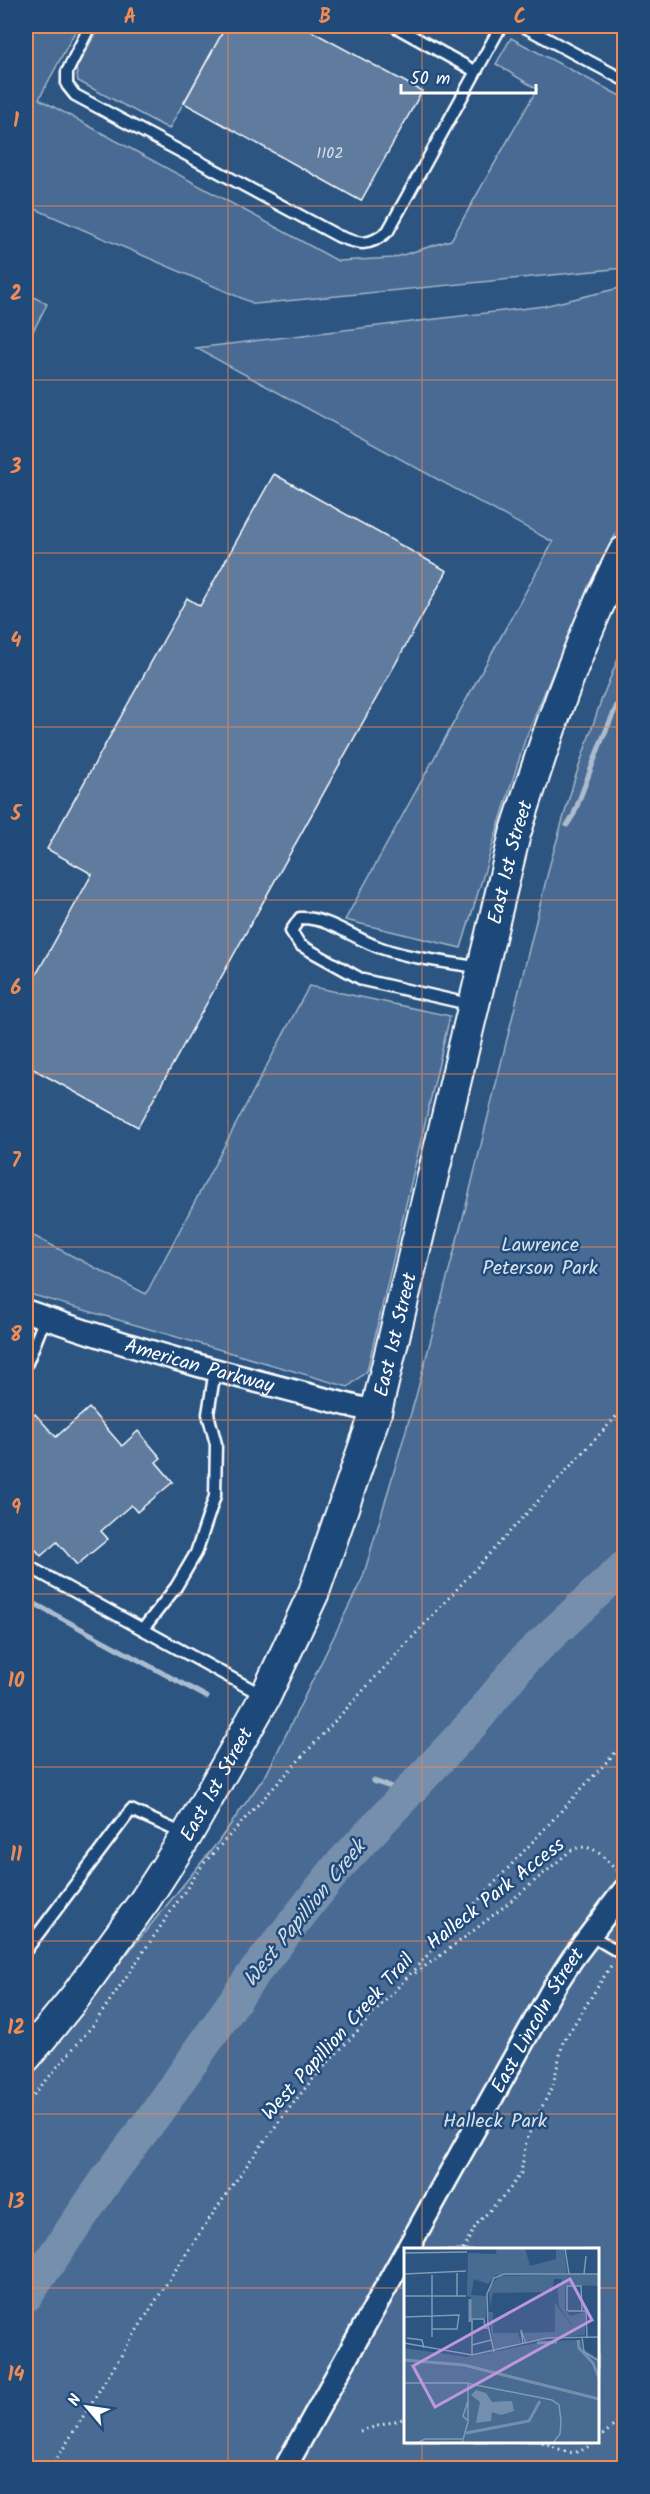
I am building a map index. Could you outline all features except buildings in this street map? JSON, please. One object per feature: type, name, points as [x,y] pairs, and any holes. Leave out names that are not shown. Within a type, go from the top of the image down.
[{"type":"main road","name":"East 1st Street","points":[[26,2057],[94,1971],[146,1900],[187,1835],[265,1697],[314,1592],[376,1412],[515,834],[543,747],[591,622],[624,552]]},
{"type":"street","name":"American Parkway","points":[[35,1315],[81,1331],[215,1370],[376,1412]]},
{"type":"street","name":"East Lincoln Street","points":[[407,2248],[552,1990],[624,1890]]},
{"type":"street","name":"East Lincoln Street","points":[[285,2469],[404,2254]]},
{"type":"lane","points":[[90,26],[67,72],[67,85],[75,95],[338,236],[360,244],[377,240],[388,231],[501,26]]},
{"type":"lane","points":[[394,26],[475,71]]},
{"type":"lane","points":[[523,26],[624,80]]},
{"type":"lane","points":[[474,1005],[363,980],[300,945],[291,931],[300,918],[313,917],[377,947],[393,952],[483,968]]},
{"type":"lane","points":[[26,1363],[35,1315]]},
{"type":"lane","points":[[143,1629],[176,1587],[196,1553],[215,1496],[216,1444],[208,1414],[215,1370]]},
{"type":"lane","points":[[26,1565],[265,1697]]},
{"type":"lane","points":[[26,1950],[131,1810],[187,1835]]},
{"type":"lane","points":[[590,1935],[624,1955]]},
{"type":"path","points":[[26,2104],[94,2024],[204,1863],[624,1408]]},
{"type":"path","name":"West Papillion Creek Trail","points":[[51,2469],[171,2278],[276,2125],[318,2074],[624,1743]]},
{"type":"path","name":"Halleck Park Access","points":[[411,1975],[464,1939],[570,1851],[581,1845],[592,1847],[624,1878]]},
{"type":"path","points":[[464,2248],[476,2225],[509,2190],[521,2173],[526,2142],[553,2085],[563,2042],[613,1962]]},
{"type":"path","points":[[599,2438],[624,2417]]},
{"type":"path","points":[[360,2431],[404,2418]]},
{"type":"path","points":[[545,2443],[572,2453],[582,2451],[592,2443]]},
{"type":"green space","points":[[26,26],[78,26],[39,99],[338,261],[393,258],[451,240],[537,89],[496,64],[511,38],[624,98],[624,268],[255,304],[26,205]]},
{"type":"green space","points":[[100,26],[226,26],[169,129],[78,81],[76,68]]},
{"type":"green space","points":[[624,287],[624,518],[588,587],[525,740],[461,948],[345,920],[553,542],[196,348],[544,306]]},
{"type":"green space","points":[[26,293],[47,304],[26,345]]},
{"type":"green space","points":[[624,644],[624,2468],[26,2468],[26,2078],[218,1842],[267,1773],[363,1577],[416,1396],[466,1206],[550,864],[574,781],[602,698]]},
{"type":"green space","points":[[309,986],[450,1016],[367,1371],[348,1387],[26,1293],[26,1232],[146,1294]]},
{"type":"waterway","points":[[567,825],[574,814],[624,689]]},
{"type":"waterway","name":"West Papillion Creek","points":[[26,2296],[251,1977],[337,1868],[474,1722],[524,1660],[624,1567]]},
{"type":"waterway","points":[[26,1599],[207,1697]]},
{"type":"waterway","points":[[373,1781],[407,1792]]},
{"type":"park label","name":"Lawrence Peterson Park","points":[[540,1256]]},
{"type":"park label","name":"Halleck Park","points":[[495,2120]]}]
